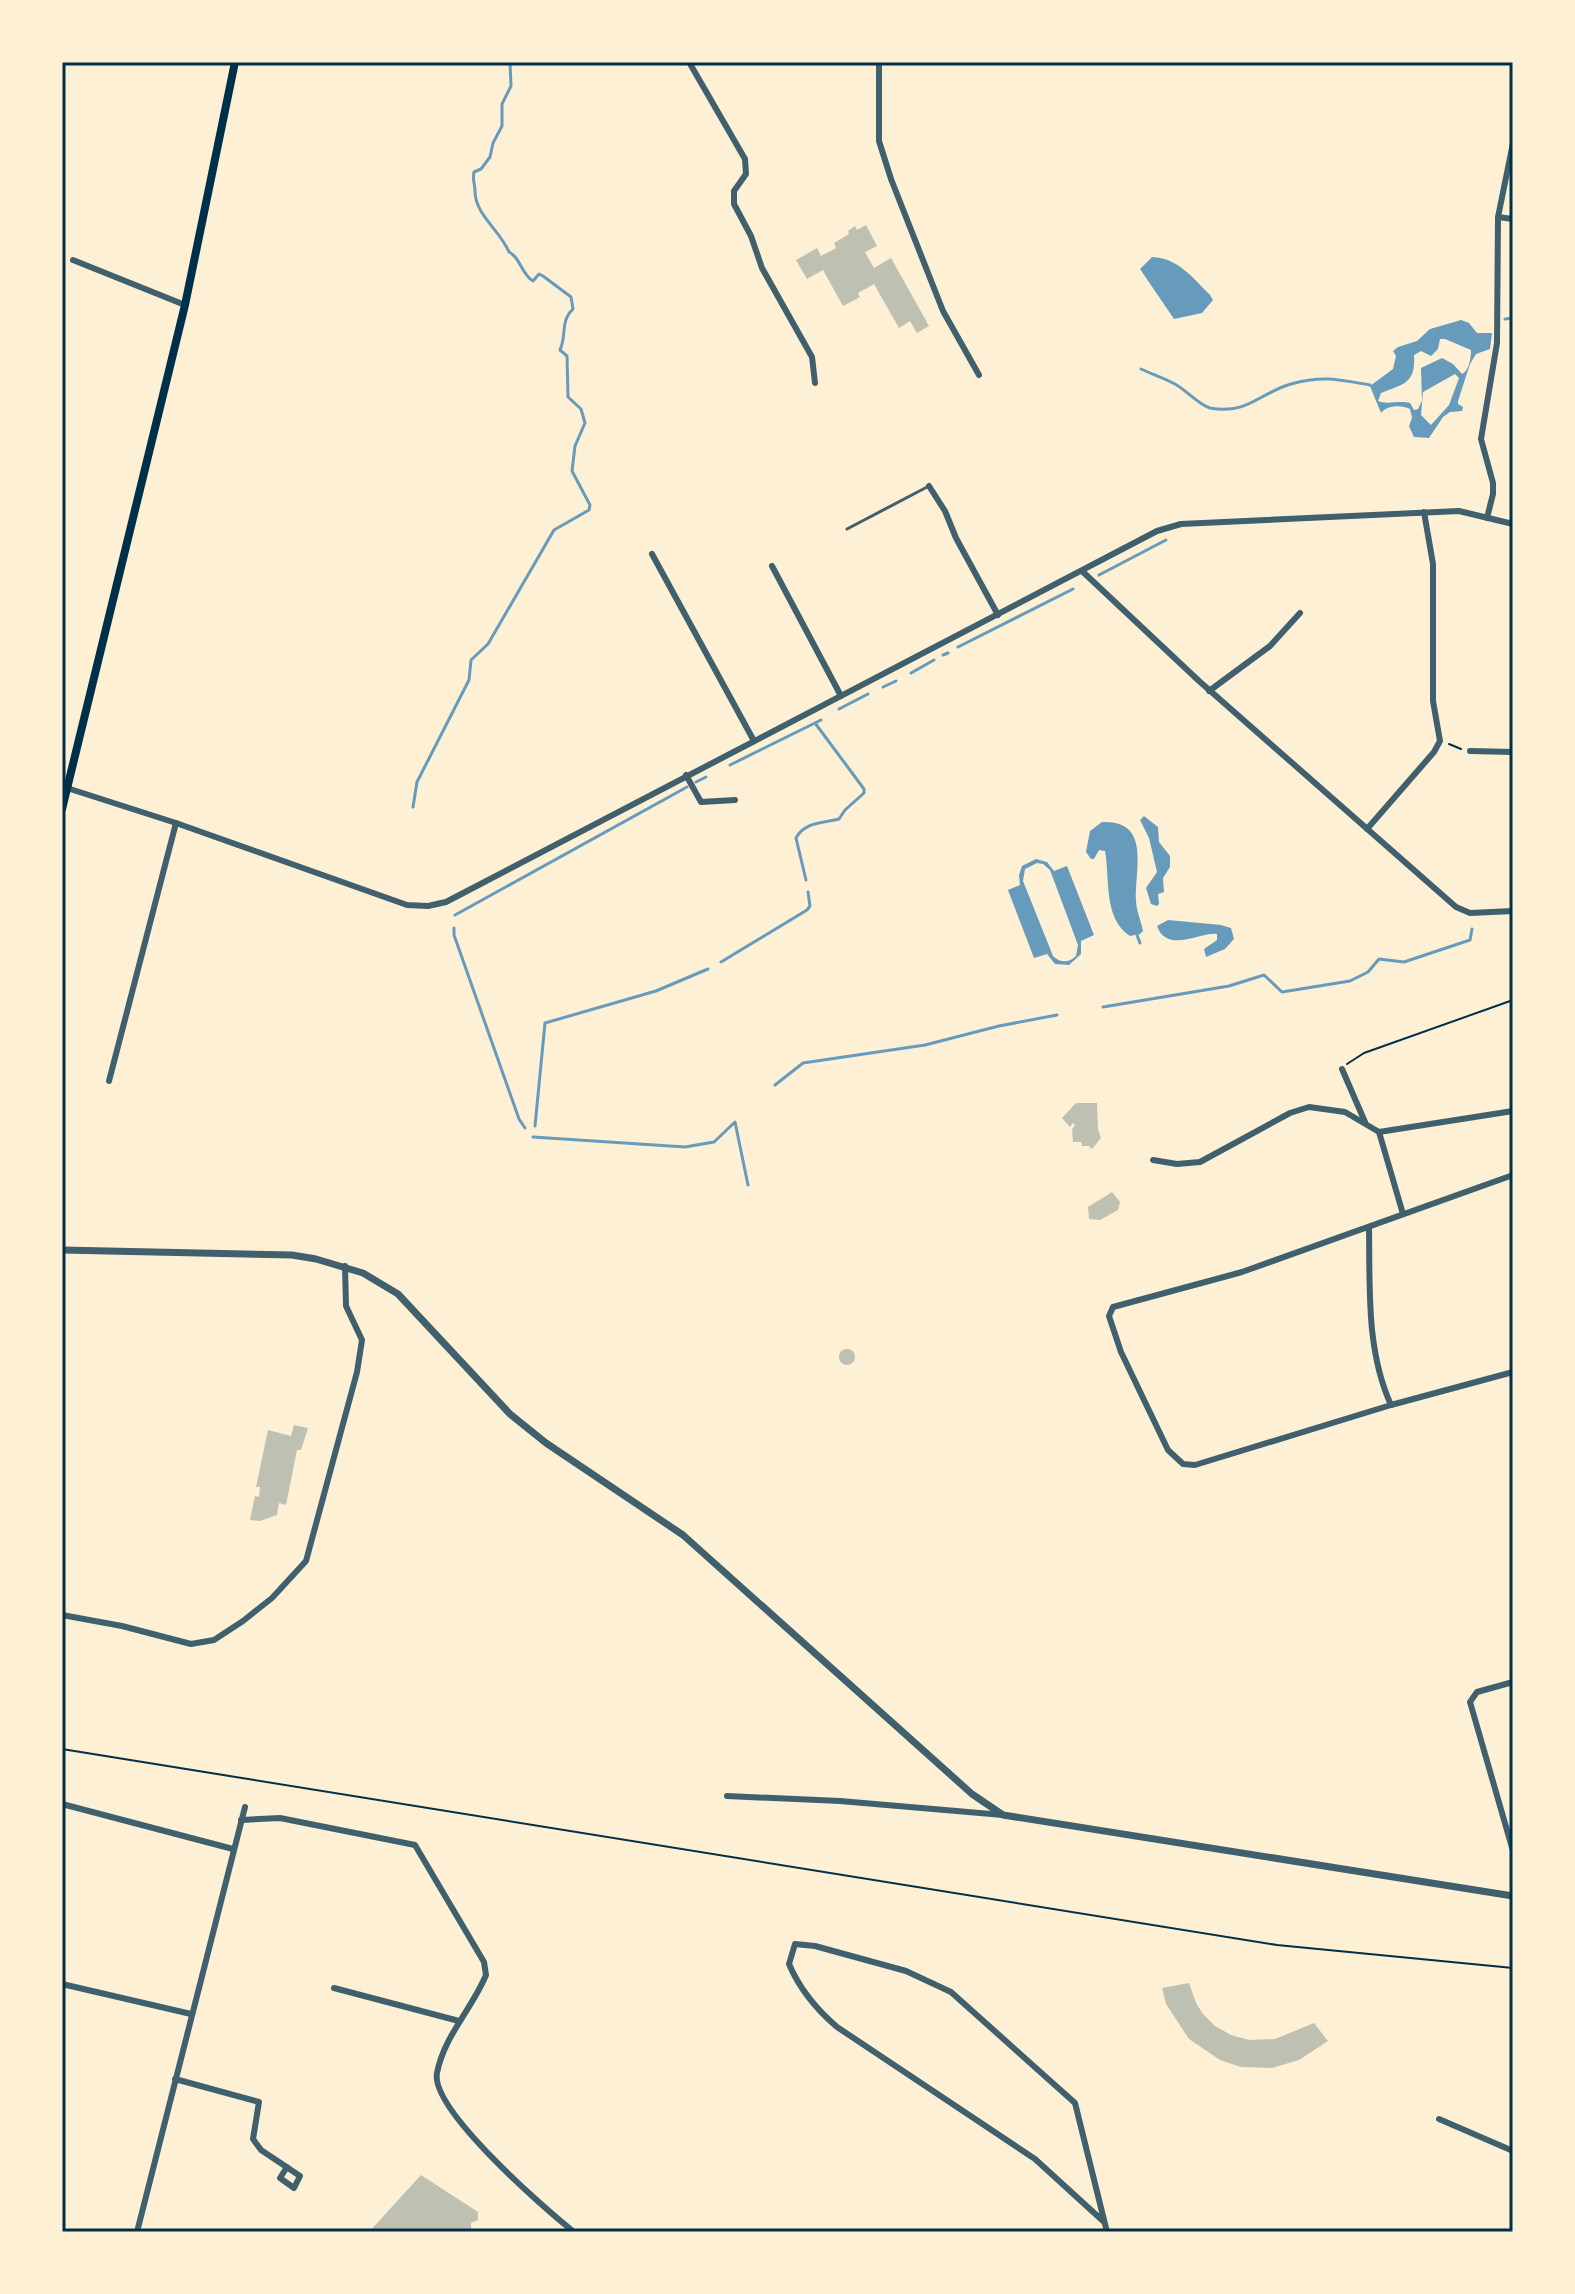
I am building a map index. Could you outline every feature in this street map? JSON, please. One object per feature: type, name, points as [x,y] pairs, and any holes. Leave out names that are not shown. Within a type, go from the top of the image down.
[{"type":"main road","points":[[62,809],[185,305],[235,62]]},
{"type":"street","points":[[689,62],[745,159],[746,174],[734,191],[734,204],[751,236],[762,268],[812,357],[815,383]]},
{"type":"street","points":[[879,62],[879,141],[891,179],[943,311],[979,375]]},
{"type":"street","points":[[1487,518],[1493,483],[1481,439],[1497,343],[1498,217],[1513,143]]},
{"type":"street","points":[[1498,217],[1513,219]]},
{"type":"street","points":[[73,260],[185,305]]},
{"type":"street","points":[[929,486],[998,615]]},
{"type":"street","points":[[67,788],[407,905],[428,906],[446,902],[1157,531],[1181,524],[1459,511],[1513,524]]},
{"type":"street","points":[[1367,829],[1434,752],[1440,741],[1433,701],[1433,564],[1424,512]]},
{"type":"street","points":[[652,554],[754,741]]},
{"type":"street","points":[[772,566],[841,696]]},
{"type":"street","points":[[1082,571],[1209,691],[1456,907],[1470,913],[1513,911]]},
{"type":"street","points":[[1209,691],[1270,646],[1300,613]]},
{"type":"street","points":[[1470,751],[1513,752]]},
{"type":"street","points":[[686,775],[701,802],[735,800]]},
{"type":"street","points":[[109,1081],[176,823]]},
{"type":"street","points":[[1342,1069],[1365,1122]]},
{"type":"street","points":[[1153,1160],[1177,1164],[1200,1162],[1290,1113],[1309,1107],[1345,1112],[1379,1132],[1403,1214]]},
{"type":"street","points":[[1379,1132],[1513,1111]]},
{"type":"street","points":[[1513,1175],[1242,1272],[1113,1307],[1109,1316],[1121,1352],[1168,1450],[1183,1464],[1195,1465],[1391,1405],[1513,1372]]},
{"type":"street","points":[[1369,1228],[1372,1333],[1382,1384],[1391,1405]]},
{"type":"street","points":[[62,1250],[262,1253],[304,1257],[363,1273],[398,1294],[510,1414],[546,1443],[683,1535],[972,1794],[1003,1815]]},
{"type":"street","points":[[62,1615],[122,1626],[191,1644],[214,1640],[272,1598],[306,1561],[357,1372],[362,1340],[346,1306],[345,1266]]},
{"type":"street","points":[[1513,1682],[1477,1692],[1470,1702],[1513,1851]]},
{"type":"street","points":[[727,1796],[840,1801],[1003,1815],[1513,1896]]},
{"type":"street","points":[[62,1804],[233,1849]]},
{"type":"street","points":[[137,2232],[245,1807]]},
{"type":"street","points":[[241,1820],[280,1818],[415,1845],[484,1962],[486,1975],[447,2043],[436,2085],[464,2127],[519,2184],[574,2232]]},
{"type":"street","points":[[1103,2221],[1035,2159],[816,2009],[789,1964],[795,1944],[815,1946],[906,1971],[951,1992],[1075,2103],[1107,2232]]},
{"type":"street","points":[[62,1984],[191,2014]]},
{"type":"street","points":[[334,1988],[459,2021]]},
{"type":"street","points":[[175,2079],[259,2102],[253,2139],[261,2150],[287,2167]]},
{"type":"street","points":[[1439,2119],[1513,2151]]},
{"type":"lane","points":[[847,529],[929,486]]},
{"type":"path","points":[[1440,741],[1470,751]]},
{"type":"path","points":[[1342,1069],[1364,1053],[1513,1000]]},
{"type":"path","points":[[62,1749],[1277,1945],[1513,1968]]},
{"type":"water","points":[[1152,257],[1177,265],[1210,295],[1213,300],[1202,313],[1174,319],[1140,269]]},
{"type":"water","points":[[1461,320],[1469,323],[1477,333],[1492,333],[1490,349],[1476,354],[1470,364],[1458,401],[1463,407],[1462,411],[1450,412],[1443,417],[1429,438],[1414,437],[1409,426],[1412,418],[1410,409],[1395,406],[1381,413],[1370,386],[1393,369],[1396,356],[1393,351],[1417,341],[1430,329]],"holes":[[[1440,339],[1471,350],[1464,372],[1462,374],[1442,358],[1421,368],[1422,401],[1418,409],[1414,410],[1406,402],[1378,401],[1381,393],[1402,385],[1410,377],[1414,355],[1421,351],[1431,356],[1438,349]],[[1455,374],[1459,378],[1449,405],[1431,425],[1421,415],[1423,392]]]},
{"type":"water","points":[[1144,816],[1158,827],[1159,842],[1170,856],[1170,867],[1163,878],[1164,892],[1158,894],[1157,906],[1151,904],[1146,888],[1157,872],[1149,838],[1140,820]]},
{"type":"water","points":[[1102,822],[1117,823],[1134,837],[1138,861],[1136,904],[1143,931],[1140,934],[1130,936],[1115,919],[1109,897],[1105,851],[1099,850],[1094,859],[1086,852],[1090,831]]},
{"type":"water","points":[[1036,859],[1047,862],[1054,871],[1067,866],[1094,935],[1081,941],[1081,954],[1069,965],[1055,964],[1047,954],[1034,958],[1008,890],[1020,885],[1022,866]],"holes":[[[1037,863],[1050,870],[1078,945],[1076,956],[1067,961],[1053,956],[1023,881],[1025,869]]]},
{"type":"water","points":[[1168,920],[1221,925],[1231,928],[1234,939],[1225,949],[1206,957],[1204,949],[1217,940],[1217,934],[1184,940],[1168,939],[1157,926]]},
{"type":"building","points":[[866,225],[877,246],[865,252],[874,268],[891,258],[929,326],[917,333],[910,321],[899,328],[874,284],[858,293],[860,297],[843,306],[823,270],[807,279],[796,260],[817,248],[821,256],[836,248],[834,243],[849,234],[848,231],[855,226],[857,230]]},
{"type":"building","points":[[1076,1103],[1097,1103],[1101,1138],[1092,1149],[1082,1146],[1081,1142],[1073,1142],[1072,1129],[1075,1125],[1073,1123],[1070,1127],[1062,1118]]},
{"type":"building","points":[[1112,1192],[1120,1202],[1118,1210],[1100,1220],[1089,1219],[1088,1207]]},
{"type":"building","points":[[847,1349],[853,1351],[853,1363],[847,1365],[841,1363],[839,1357],[841,1351]]},
{"type":"building","points":[[294,1425],[308,1428],[301,1450],[297,1450],[286,1505],[279,1503],[277,1515],[260,1521],[250,1520],[255,1496],[259,1497],[260,1487],[256,1487],[268,1430],[291,1436]]},
{"type":"building","points":[[1189,1983],[1203,2014],[1231,2035],[1249,2040],[1275,2039],[1314,2023],[1328,2041],[1299,2060],[1272,2068],[1241,2067],[1220,2060],[1189,2039],[1166,2004],[1162,1988]]},
{"type":"building","points":[[421,2175],[478,2212],[478,2220],[471,2223],[471,2232],[369,2232]]},
{"type":"waterway","points":[[413,807],[417,782],[469,680],[471,660],[488,644],[554,530],[589,510],[590,505],[572,471],[575,446],[585,423],[581,409],[568,397],[567,356],[560,350],[566,318],[573,309],[571,297],[539,274],[533,281],[526,275],[483,215],[476,200],[474,172],[481,169],[490,157],[502,126],[502,104],[511,86],[510,62]]},
{"type":"waterway","points":[[1505,319],[1513,318]]},
{"type":"waterway","points":[[1141,369],[1175,384],[1210,408],[1223,409],[1244,406],[1280,388],[1303,381],[1332,379],[1370,385]]},
{"type":"waterway","points":[[1099,575],[1166,540]]},
{"type":"waterway","points":[[958,647],[1073,589]]},
{"type":"waterway","points":[[943,655],[948,653]]},
{"type":"waterway","points":[[911,673],[934,660]]},
{"type":"waterway","points":[[883,687],[896,681]]},
{"type":"waterway","points":[[839,709],[868,694]]},
{"type":"waterway","points":[[806,880],[796,838],[799,833],[814,824],[839,819],[864,793],[815,723],[821,720]]},
{"type":"waterway","points":[[730,765],[815,723]]},
{"type":"waterway","points":[[696,782],[706,777]]},
{"type":"waterway","points":[[455,915],[687,787]]},
{"type":"waterway","points":[[721,962],[807,910],[810,906],[808,892]]},
{"type":"waterway","points":[[454,928],[519,1119],[525,1128]]},
{"type":"waterway","points":[[1103,1007],[1229,986],[1264,975],[1282,992],[1350,981],[1368,972],[1379,959],[1404,962],[1470,940],[1472,929]]},
{"type":"waterway","points":[[1137,935],[1140,943]]},
{"type":"waterway","points":[[535,1126],[545,1023],[656,991],[708,969]]},
{"type":"waterway","points":[[775,1085],[803,1063],[925,1045],[1057,1015]]},
{"type":"waterway","points":[[533,1137],[685,1147],[714,1142],[735,1122],[748,1185]]}]
